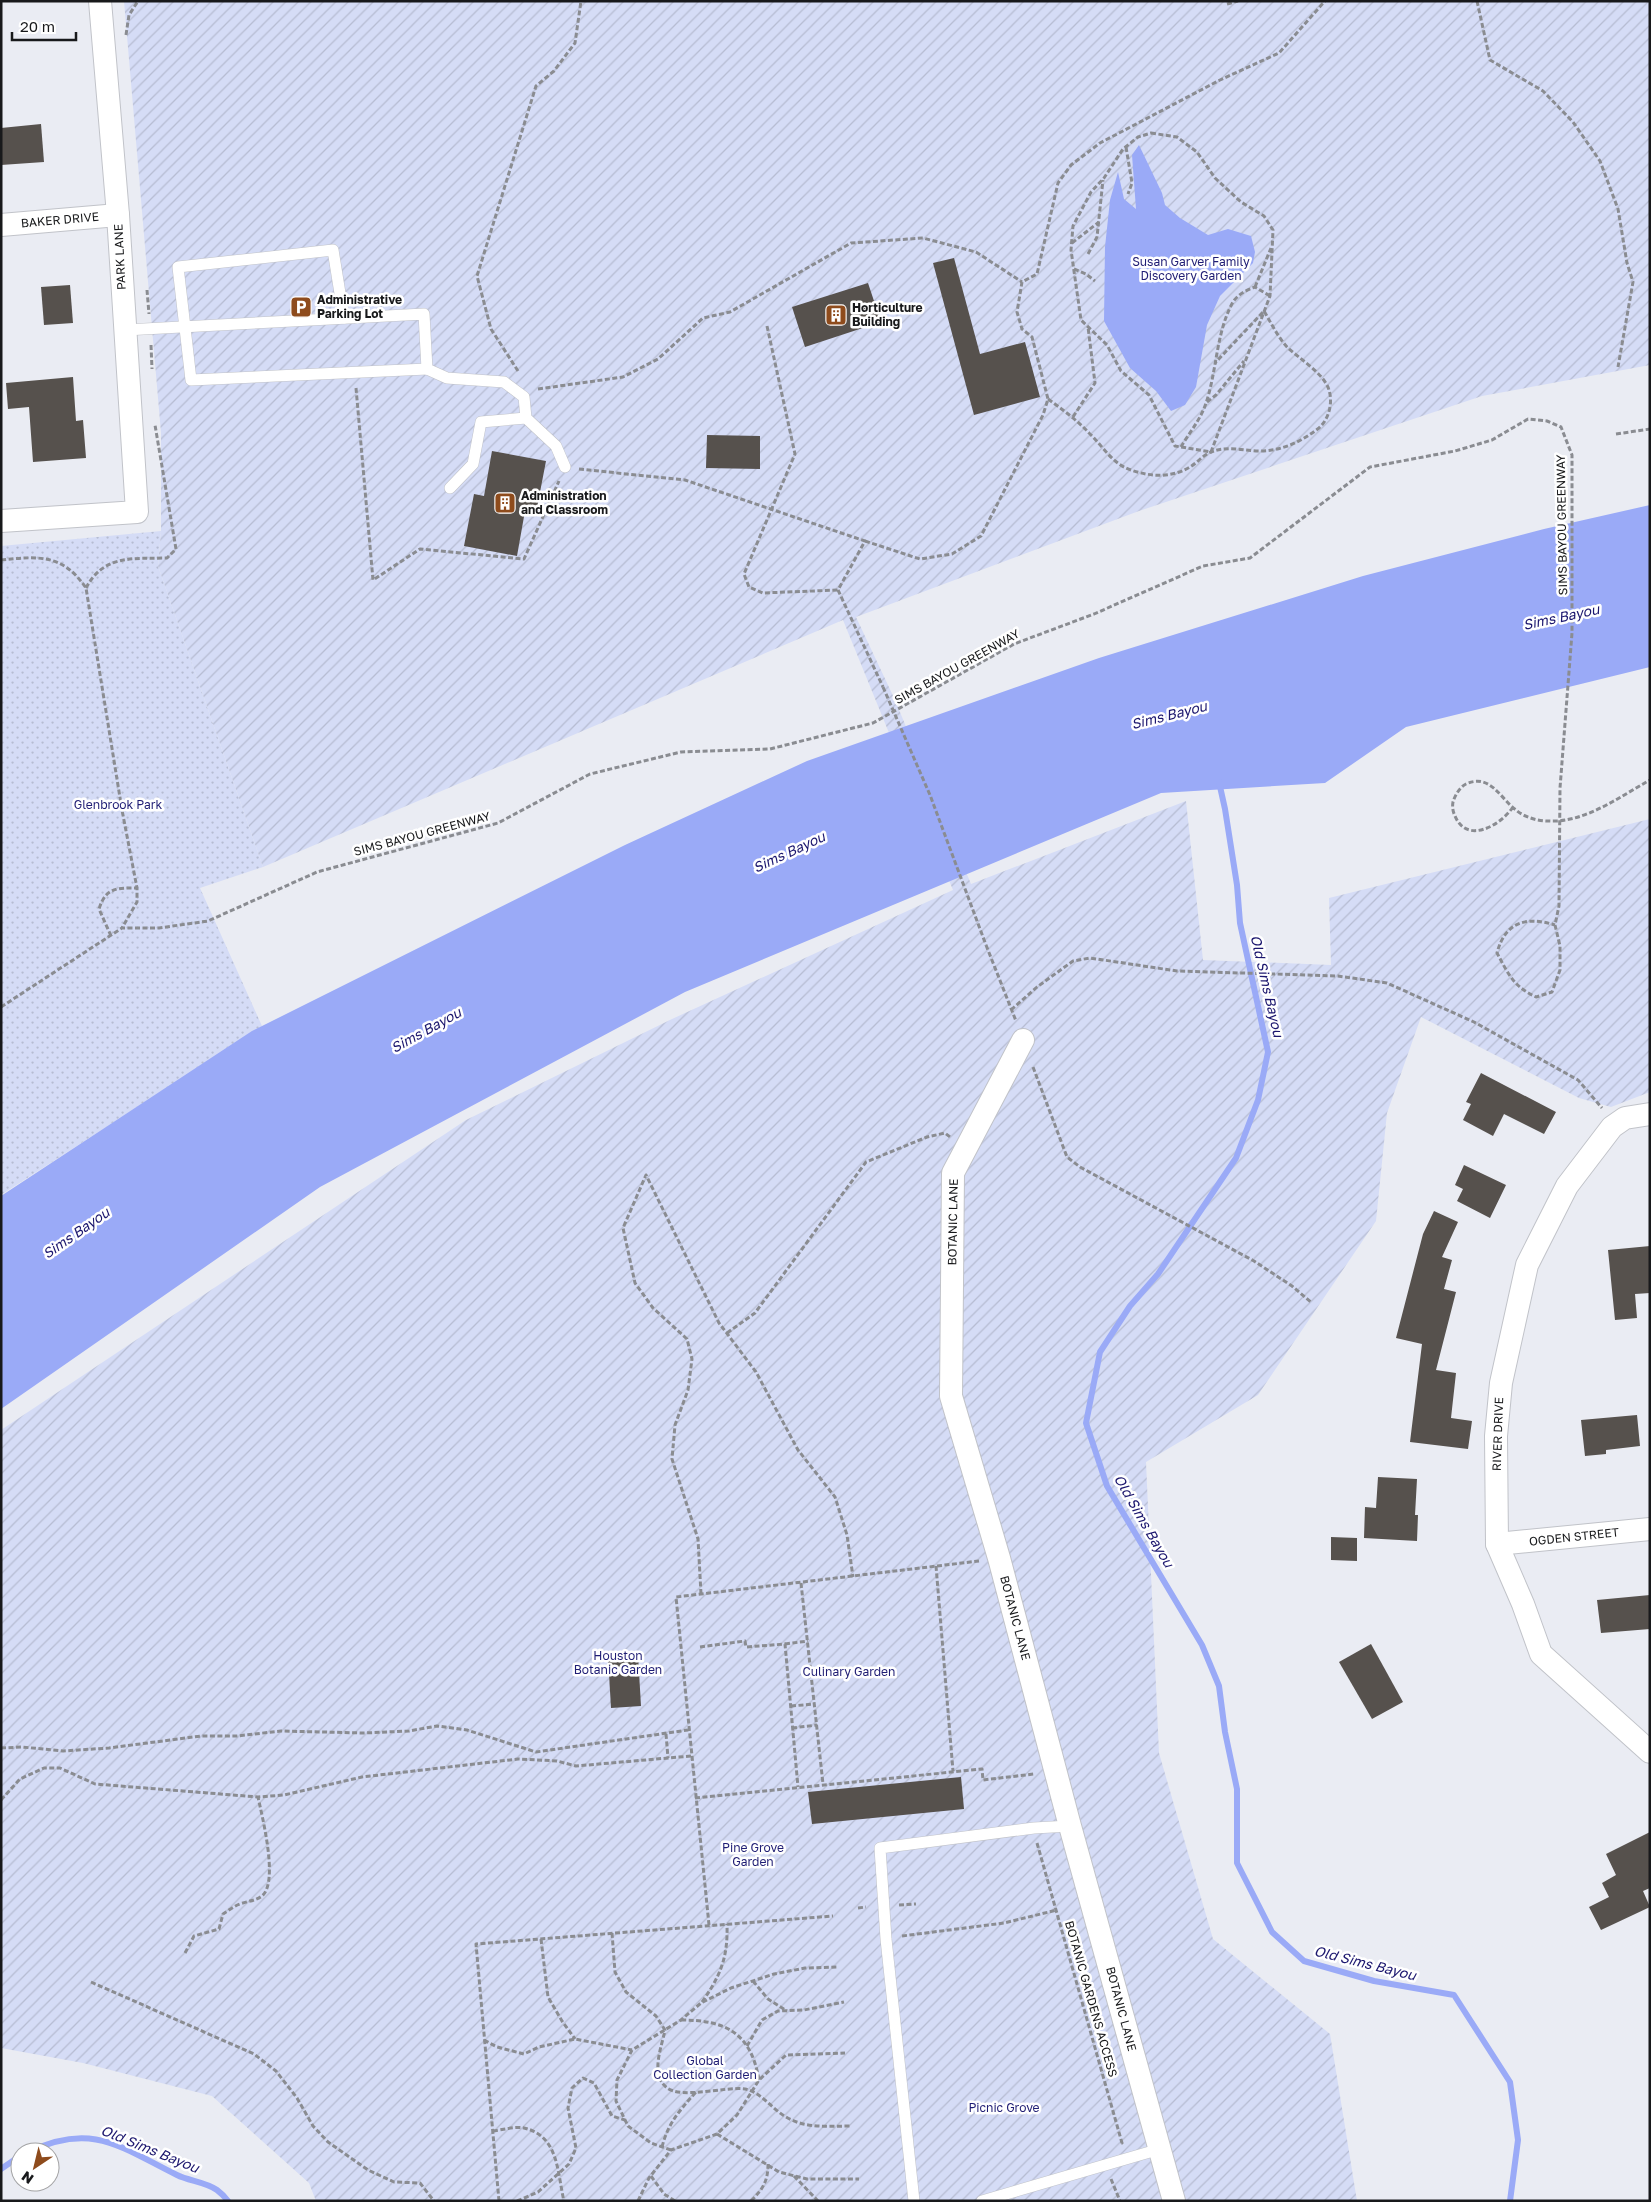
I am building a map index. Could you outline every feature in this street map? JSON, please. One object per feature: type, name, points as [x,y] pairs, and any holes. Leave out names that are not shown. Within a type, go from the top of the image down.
[{"type":"street","name":"PARK LANE","points":[[1,521],[137,512],[118,215],[100,1]]},
{"type":"street","name":"BAKER DRIVE","points":[[1,224],[118,215]]},
{"type":"street","name":"BOTANIC LANE","points":[[1023,1040],[953,1173],[951,1396],[999,1558],[1070,1826],[1174,2201]]},
{"type":"street","points":[[1625,1118],[1650,1114]]},
{"type":"street","name":"RIVER DRIVE","points":[[1625,1118],[1612,1128],[1567,1186],[1527,1265],[1501,1383],[1496,1436],[1497,1544],[1523,1604],[1541,1654],[1650,1752]]},
{"type":"street","name":"OGDEN STREET","points":[[1497,1544],[1650,1529]]},
{"type":"lane","points":[[344,318],[334,250],[178,267],[191,380],[428,369],[447,378],[504,382],[524,398],[526,418],[556,446],[565,467]]},
{"type":"lane","points":[[125,330],[424,314],[428,369]]},
{"type":"lane","points":[[450,488],[473,464],[481,422],[526,418]]},
{"type":"lane","points":[[914,2201],[886,1938],[880,1848],[1034,1828],[1070,1826]]},
{"type":"lane","points":[[982,2201],[1160,2150]]},
{"type":"path","points":[[524,378],[491,330],[477,276],[536,86],[554,71],[575,43],[581,1]]},
{"type":"path","points":[[1227,4],[1238,1]]},
{"type":"path","points":[[1022,282],[1037,274],[1058,183],[1071,165],[1100,143],[1220,80],[1279,53],[1325,1]]},
{"type":"path","points":[[1477,1],[1490,60],[1543,91],[1573,122],[1600,162],[1618,209],[1627,264],[1632,282],[1618,367]]},
{"type":"path","points":[[1048,400],[1073,417],[1091,434],[1112,459],[1129,470],[1152,476],[1172,475],[1190,467],[1212,452],[1264,311],[1270,296],[1273,230],[1264,216],[1241,202],[1215,178],[1197,152],[1177,137],[1151,133],[1138,137],[1126,147],[1104,178],[1091,192],[1073,226],[1074,269],[1081,320],[1107,345],[1120,370],[1149,395],[1175,446],[1212,452],[1237,448],[1257,451],[1284,448],[1307,437],[1325,422],[1330,407],[1329,389],[1311,367],[1286,346],[1264,311]]},
{"type":"path","points":[[1126,147],[1132,183],[1128,194]]},
{"type":"path","points":[[1088,254],[1097,237],[1104,178]]},
{"type":"path","points":[[1072,243],[1100,221]]},
{"type":"path","points":[[533,390],[623,378],[658,359],[703,318],[730,312],[851,243],[923,238],[976,252],[1022,282]]},
{"type":"path","points":[[1181,447],[1201,415],[1206,402],[1224,325],[1234,302],[1242,292],[1255,287],[1273,245]]},
{"type":"path","points":[[1074,269],[1086,274],[1095,281]]},
{"type":"path","points":[[355,372],[373,580],[420,549],[524,559],[565,467],[685,480],[920,559],[952,554],[981,536],[1043,415],[1048,400],[1032,337],[1022,329],[1017,312],[1022,282]]},
{"type":"path","points":[[1255,287],[1270,296]]},
{"type":"path","points":[[1216,363],[1264,311]]},
{"type":"path","points":[[767,326],[795,454],[744,574],[749,587],[763,593],[838,590]]},
{"type":"path","points":[[1073,417],[1095,383],[1088,327]]},
{"type":"path","points":[[1206,402],[1216,395],[1247,358]]},
{"type":"path","name":"SIMS BAYOU GREENWAY","points":[[122,928],[159,928],[208,921],[317,872],[498,822],[590,774],[681,752],[770,749],[873,723],[1014,644],[1094,614],[1203,566],[1250,558],[1370,467],[1455,451],[1492,440],[1528,419],[1547,421],[1561,427],[1572,455],[1572,633],[1560,788],[1558,906],[1555,925]]},
{"type":"path","points":[[1616,434],[1650,429]]},
{"type":"path","points":[[838,590],[865,541]]},
{"type":"path","points":[[1,560],[48,558],[66,566],[77,575],[86,588],[122,810],[137,888],[137,902],[122,928],[1,1008]]},
{"type":"path","points":[[838,590],[930,795],[1067,1157],[1254,1261],[1292,1286],[1312,1302]]},
{"type":"path","points":[[1513,807],[1493,826],[1477,832],[1459,824],[1453,811],[1452,802],[1463,785],[1478,781],[1492,786],[1524,815],[1547,821],[1559,821],[1585,815],[1650,780]]},
{"type":"path","points":[[111,936],[99,909],[103,897],[115,888],[137,888]]},
{"type":"path","points":[[1541,921],[1555,925],[1560,946],[1560,970],[1552,992],[1536,997],[1520,989],[1510,977],[1497,953],[1498,946],[1500,939],[1519,922],[1541,921]]},
{"type":"path","points":[[1012,1010],[1036,987],[1073,961],[1090,958],[1177,971],[1338,976],[1387,983],[1474,1022],[1578,1080],[1603,1109],[1625,1118]]},
{"type":"path","points":[[727,1333],[755,1313],[866,1162],[927,1137],[945,1133],[965,1150]]},
{"type":"path","points":[[701,1594],[698,1539],[672,1459],[675,1425],[688,1390],[692,1359],[687,1339],[653,1308],[635,1283],[623,1228],[646,1175],[719,1323],[756,1372],[798,1450],[835,1497],[847,1535],[853,1577]]},
{"type":"path","points":[[709,1925],[676,1597],[999,1558]]},
{"type":"path","points":[[936,1566],[953,1771]]},
{"type":"path","points":[[801,1583],[824,1784]]},
{"type":"path","points":[[700,1647],[746,1641],[746,1647],[808,1641]]},
{"type":"path","points":[[785,1644],[798,1787]]},
{"type":"path","points":[[790,1706],[815,1704]]},
{"type":"path","points":[[792,1728],[817,1725]]},
{"type":"path","points":[[1,1748],[22,1747],[63,1751],[201,1736],[237,1736],[281,1731],[364,1733],[409,1731],[437,1726],[467,1730],[536,1752],[688,1730]]},
{"type":"path","points":[[666,1734],[668,1758]]},
{"type":"path","points":[[1,1800],[20,1779],[44,1768],[60,1768],[95,1784],[258,1797],[284,1795],[362,1777],[518,1759],[558,1760],[576,1766],[691,1756]]},
{"type":"path","points":[[695,1798],[953,1771],[982,1769],[983,1780],[1056,1772]]},
{"type":"path","points":[[185,1953],[194,1936],[219,1928],[223,1914],[240,1904],[252,1902],[264,1894],[270,1878],[266,1836],[258,1797]]},
{"type":"path","name":"BOTANIC GARDENS ACCESS","points":[[1037,1842],[1122,2143],[1113,2145]]},
{"type":"path","points":[[897,1905],[916,1904]]},
{"type":"path","points":[[858,1908],[866,1908]]},
{"type":"path","points":[[886,1938],[1004,1922],[1057,1910]]},
{"type":"path","points":[[499,2201],[476,1944],[832,1916]]},
{"type":"path","points":[[701,2003],[713,1986],[725,1962],[728,1944],[727,1924]]},
{"type":"path","points":[[612,1933],[615,1972],[626,1992],[656,2016],[665,2030],[657,2070],[660,2080],[667,2089],[683,2092],[744,2089],[752,2092],[786,2117],[808,2126],[852,2126]]},
{"type":"path","points":[[541,1939],[548,1997],[562,2021],[576,2039]]},
{"type":"path","points":[[671,2150],[651,2143],[628,2126],[616,2101],[617,2080],[632,2050],[681,2020],[701,2003],[731,1988],[774,1974],[805,1968],[837,1968]]},
{"type":"path","points":[[753,1981],[768,1999],[787,2011]]},
{"type":"path","points":[[91,1982],[254,2054],[276,2071],[297,2098],[313,2126],[328,2142],[368,2170],[394,2182],[420,2183],[434,2201]]},
{"type":"path","points":[[747,2046],[762,2020],[778,2011],[844,2002]]},
{"type":"path","points":[[681,2020],[699,2020],[722,2025],[747,2046],[756,2064],[759,2080]]},
{"type":"path","points":[[484,2040],[497,2047],[524,2054],[539,2047],[576,2039],[632,2050]]},
{"type":"path","points":[[638,2201],[651,2176],[671,2150],[717,2134],[737,2115],[759,2080],[786,2055],[845,2052]]},
{"type":"path","points":[[517,2201],[538,2192],[558,2176],[569,2164],[576,2148],[568,2108],[572,2088],[583,2078],[594,2082],[612,2116],[626,2120]]},
{"type":"path","points":[[662,2147],[666,2132],[674,2118],[696,2092]]},
{"type":"path","points":[[493,2131],[523,2127],[543,2136],[555,2152],[564,2201]]},
{"type":"path","points":[[717,2134],[779,2172],[807,2180],[858,2179]]},
{"type":"path","points":[[752,2201],[761,2191],[768,2178],[768,2164]]},
{"type":"path","points":[[793,2175],[818,2201]]},
{"type":"path","points":[[651,2176],[664,2194],[675,2201]]},
{"type":"path","points":[[1112,2184],[1120,2201]]},
{"type":"green space","name":"Houston Botanic Garden","points":[[124,1],[1650,1],[1650,365],[1482,396],[1139,511],[856,617],[895,700],[971,884],[1186,801],[1203,960],[1331,965],[1329,898],[1650,819],[1650,1092],[1611,1107],[1579,1098],[1421,1017],[1387,1113],[1376,1221],[1258,1395],[1146,1462],[1159,1753],[1213,1939],[1330,2034],[1357,2201],[316,2201],[309,2183],[212,2096],[83,2063],[1,2048],[1,1430],[466,1120],[672,1019],[953,890],[843,620],[263,867],[158,566],[161,531],[161,433]]},
{"type":"green space","name":"Glenbrook Park","points":[[161,531],[158,566],[263,867],[200,888],[262,1026],[1,1195],[1,546]]},
{"type":"water","points":[[1139,145],[1162,193],[1165,205],[1180,218],[1208,235],[1228,229],[1251,236],[1255,252],[1253,263],[1220,296],[1207,325],[1196,387],[1185,405],[1171,411],[1156,391],[1130,368],[1104,321],[1105,247],[1110,200],[1118,172],[1124,199],[1136,209],[1132,155]]},
{"type":"water","name":"Sims Bayou","points":[[1650,505],[1650,667],[1406,727],[1325,783],[1161,793],[685,992],[320,1187],[1,1409],[1,1196],[252,1031],[625,845],[807,761],[1099,658],[1363,576],[1544,529]]},
{"type":"building","points":[[41,124],[44,162],[1,165],[1,128]]},
{"type":"building","points":[[954,258],[980,354],[1025,342],[1040,397],[974,415],[933,263]]},
{"type":"building","name":"Horticulture Building","points":[[868,283],[881,322],[805,347],[792,307]]},
{"type":"building","points":[[70,285],[73,323],[44,325],[41,287]]},
{"type":"building","points":[[73,377],[76,421],[83,420],[86,458],[33,462],[29,407],[8,409],[6,383]]},
{"type":"building","points":[[707,435],[760,436],[760,469],[706,468]]},
{"type":"building","name":"Administration and Classroom","points":[[492,451],[546,461],[536,513],[525,511],[517,556],[464,546],[474,494],[484,496]]},
{"type":"building","points":[[1481,1073],[1556,1112],[1544,1134],[1504,1114],[1493,1136],[1463,1120],[1471,1104],[1466,1102]]},
{"type":"building","points":[[1464,1165],[1506,1185],[1490,1218],[1457,1201],[1463,1189],[1455,1185]]},
{"type":"building","points":[[1434,1211],[1458,1222],[1442,1257],[1452,1260],[1444,1289],[1456,1292],[1436,1370],[1456,1373],[1451,1418],[1472,1421],[1468,1449],[1410,1442],[1422,1344],[1396,1338],[1423,1234]]},
{"type":"building","points":[[1650,1246],[1650,1293],[1635,1294],[1637,1318],[1615,1320],[1608,1250]]},
{"type":"building","points":[[1637,1415],[1640,1446],[1606,1450],[1606,1454],[1585,1456],[1581,1420]]},
{"type":"building","points":[[1378,1477],[1417,1479],[1415,1515],[1418,1515],[1417,1541],[1364,1538],[1365,1507],[1376,1508]]},
{"type":"building","points":[[1331,1537],[1357,1538],[1357,1561],[1331,1560]]},
{"type":"building","points":[[1650,1595],[1650,1629],[1601,1633],[1597,1600]]},
{"type":"building","points":[[1371,1644],[1403,1702],[1372,1719],[1339,1662]]},
{"type":"building","points":[[638,1655],[641,1706],[611,1708],[608,1657]]},
{"type":"building","points":[[961,1777],[964,1809],[812,1824],[808,1792]]},
{"type":"building","points":[[1650,1832],[1650,1888],[1643,1891],[1650,1907],[1601,1930],[1589,1907],[1609,1897],[1602,1883],[1616,1875],[1606,1854]]},
{"type":"waterway","name":"Old Sims Bayou","points":[[1219,782],[1237,885],[1240,923],[1268,1052],[1258,1100],[1236,1158],[1158,1274],[1130,1306],[1100,1352],[1086,1423],[1107,1486],[1202,1645],[1219,1686],[1225,1732],[1237,1789],[1237,1863],[1272,1932],[1304,1961],[1374,1981],[1454,1995],[1510,2082],[1518,2140],[1510,2201]]},
{"type":"waterway","name":"Old Sims Bayou","points":[[56,2142],[71,2139],[89,2139],[106,2142],[123,2148],[182,2177],[213,2187],[228,2201]]},
{"type":"waterway","name":"Old Sims Bayou","points":[[1,2169],[10,2163]]},
{"type":"place","name":"Administrative Parking Lot","points":[[301,307]]},
{"type":"place","name":"Horticulture Building","points":[[836,315]]},
{"type":"place","name":"Administration and Classroom","points":[[505,503]]},
{"type":"park label","name":"Susan Garver Family Discovery Garden","points":[[1191,269]]},
{"type":"park label","name":"Culinary Garden","points":[[849,1672]]},
{"type":"park label","name":"Pine Grove Garden","points":[[753,1855]]},
{"type":"park label","name":"Global Collection Garden","points":[[705,2068]]},
{"type":"park label","name":"Picnic Grove","points":[[1004,2108]]}]
